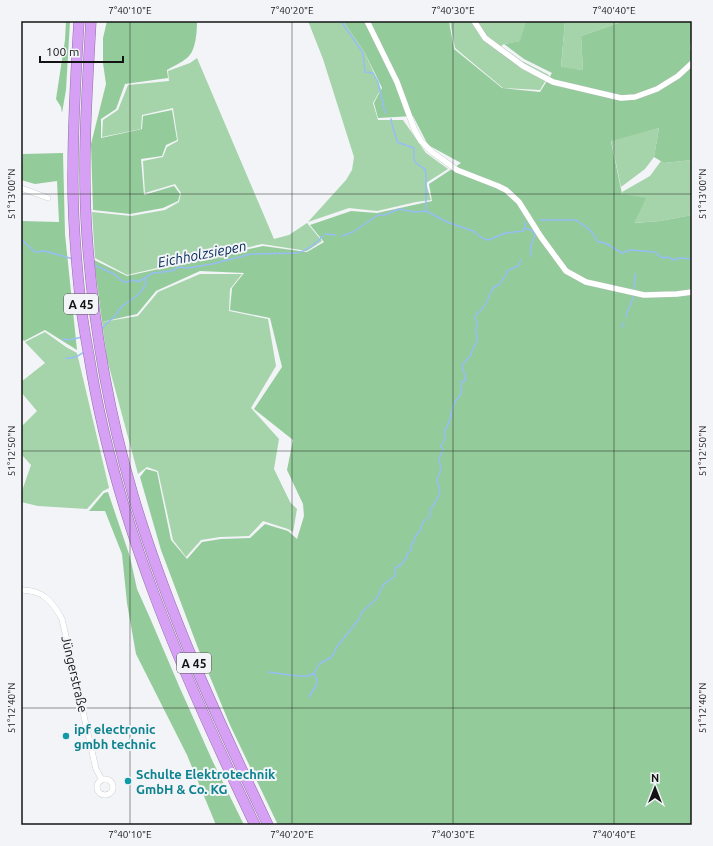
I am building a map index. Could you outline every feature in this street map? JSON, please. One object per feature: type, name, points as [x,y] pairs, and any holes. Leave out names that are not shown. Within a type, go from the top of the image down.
[{"type":"highway","name":"A 45","points":[[79,21],[74,105],[73,170],[75,225],[81,308],[96,398],[111,463],[136,547],[166,627],[195,696],[255,825]]},
{"type":"highway","name":"A 45","points":[[91,21],[85,168],[87,227],[94,308],[106,386],[133,495],[150,548],[195,666],[268,825]]},
{"type":"street","points":[[367,21],[397,82],[415,131],[421,141],[432,152],[457,170],[506,190],[519,202],[541,238],[566,271],[586,282],[644,294],[677,294],[692,292]]},
{"type":"street","points":[[474,21],[485,38],[529,70],[553,82],[621,98],[635,97],[657,89],[678,76],[692,63]]},
{"type":"street","points":[[21,188],[48,198]]},
{"type":"street","name":"Jüngerstraße","points":[[21,590],[31,590],[44,596],[56,607],[62,619],[96,769],[102,780]]},
{"type":"green space","points":[[66,21],[70,21],[66,90],[62,113],[61,107],[56,99],[65,40]]},
{"type":"green space","points":[[107,21],[197,21],[194,46],[190,55],[185,60],[167,70],[168,78],[125,84],[116,109],[101,119],[101,138],[142,129],[143,116],[172,110],[177,140],[166,145],[162,156],[141,159],[144,195],[174,186],[180,194],[178,201],[163,208],[130,214],[93,210],[91,144],[106,84],[103,63],[103,38]]},
{"type":"green space","points":[[308,21],[343,21],[365,53],[381,89],[373,103],[378,120],[403,120],[426,153],[448,169],[426,183],[431,200],[377,211],[349,208],[308,222],[346,180],[352,170],[354,157],[323,59]]},
{"type":"green space","points":[[343,21],[449,21],[454,49],[502,88],[540,92],[552,73],[524,59],[504,44],[520,41],[526,21],[565,21],[561,67],[583,70],[581,36],[624,21],[692,21],[692,39],[690,48],[692,53],[692,160],[664,163],[654,157],[659,128],[611,141],[622,194],[646,198],[634,223],[660,221],[692,215],[692,825],[278,825],[230,725],[198,648],[161,550],[140,477],[146,469],[157,472],[171,540],[187,559],[202,542],[221,539],[250,538],[265,524],[288,531],[297,539],[304,516],[303,504],[287,470],[293,440],[254,409],[282,367],[270,318],[230,310],[232,288],[244,273],[200,271],[156,291],[137,314],[102,322],[94,260],[127,276],[263,246],[307,252],[324,242],[310,225],[351,211],[377,213],[432,201],[429,184],[461,163],[428,145],[413,116],[378,118],[374,103],[382,88],[365,53]]},
{"type":"green space","points":[[450,21],[526,21],[521,41],[504,44],[501,46],[522,61],[549,75],[540,90],[503,88],[455,48]]},
{"type":"green space","points":[[565,21],[624,21],[581,36],[583,70],[561,68]]},
{"type":"green space","points":[[197,58],[274,239],[289,235],[307,223],[322,241],[307,251],[262,244],[127,275],[95,258],[92,212],[131,216],[165,210],[179,202],[181,193],[175,184],[145,193],[143,161],[163,157],[167,147],[178,141],[173,108],[142,115],[141,129],[102,137],[103,120],[118,110],[128,85],[169,81],[168,71],[190,63]]},
{"type":"green space","points":[[659,128],[654,157],[645,169],[621,187],[611,140]]},
{"type":"green space","points":[[63,153],[65,234],[77,350],[45,330],[24,341],[21,338],[21,221],[59,222],[57,181],[35,184],[21,180],[23,154]]},
{"type":"green space","points":[[692,160],[692,215],[660,221],[633,223],[622,192],[650,176],[661,161],[664,163]]},
{"type":"green space","points":[[200,274],[242,274],[230,289],[229,311],[268,319],[276,366],[251,408],[279,439],[274,469],[290,502],[297,509],[293,532],[263,521],[249,536],[220,537],[201,540],[186,557],[173,540],[158,471],[147,467],[138,474],[107,359],[102,322],[138,316],[158,292]]},
{"type":"green space","points":[[45,332],[77,353],[109,488],[103,491],[87,509],[38,506],[21,502],[21,494],[31,465],[21,454],[21,427],[37,411],[21,392],[21,382],[45,363],[25,342]]},
{"type":"green space","points":[[108,492],[130,557],[137,589],[213,762],[244,825],[216,825],[187,755],[136,654],[127,603],[122,554],[105,511],[89,511],[104,493]]},
{"type":"waterway","points":[[341,21],[363,53],[365,72],[373,73],[378,82],[385,113]]},
{"type":"waterway","points":[[391,119],[397,142],[414,148],[416,163],[425,169],[426,211]]},
{"type":"waterway","name":"Eichholzsiepen","points":[[342,236],[353,232],[378,215],[385,215],[399,209],[415,212],[426,211],[447,222],[473,231],[484,239],[488,240],[506,233],[523,231],[525,228],[525,222]]},
{"type":"waterway","name":"Eichholzsiepen","points":[[540,220],[576,220],[590,231],[597,241],[607,244],[622,253],[630,250],[655,252],[662,258],[667,257],[675,260],[679,258],[692,259]]},
{"type":"waterway","points":[[525,228],[533,231],[535,235],[531,245],[530,256]]},
{"type":"waterway","name":"Eichholzsiepen","points":[[325,234],[336,235]]},
{"type":"waterway","name":"Eichholzsiepen","points":[[94,265],[114,274],[122,281],[127,282],[134,280],[138,282],[153,273],[172,271],[179,267],[189,268],[212,264],[251,254],[297,253],[308,248],[323,236]]},
{"type":"waterway","name":"Eichholzsiepen","points":[[21,239],[35,252],[45,251],[73,259]]},
{"type":"waterway","points":[[268,672],[297,676],[308,676],[314,673],[319,664],[334,654],[336,648],[359,619],[362,612],[377,598],[383,585],[396,575],[395,568],[402,564],[406,559],[407,554],[411,550],[411,544],[414,542],[423,522],[430,517],[430,510],[438,498],[440,491],[437,480],[441,470],[439,459],[443,450],[441,446],[445,439],[444,432],[448,425],[453,406],[462,391],[461,382],[466,380],[462,365],[471,355],[476,342],[476,329],[478,324],[475,318],[476,315],[483,308],[493,288],[500,284],[507,271],[518,266],[521,260]]},
{"type":"waterway","points":[[634,289],[635,274]]},
{"type":"waterway","points":[[101,329],[116,315],[121,307],[139,294],[146,284],[146,278]]},
{"type":"waterway","points":[[626,317],[633,297]]},
{"type":"waterway","points":[[622,327],[624,323]]},
{"type":"waterway","points":[[63,339],[69,340],[82,337]]},
{"type":"waterway","points":[[66,358],[74,358],[84,352]]},
{"type":"waterway","points":[[309,697],[316,686],[317,680],[314,673]]},
{"type":"place","name":"ipf electronic gmbh technic","points":[[66,736]]},
{"type":"place","name":"Schulte Elektrotechnik GmbH & Co. KG","points":[[128,781]]}]
